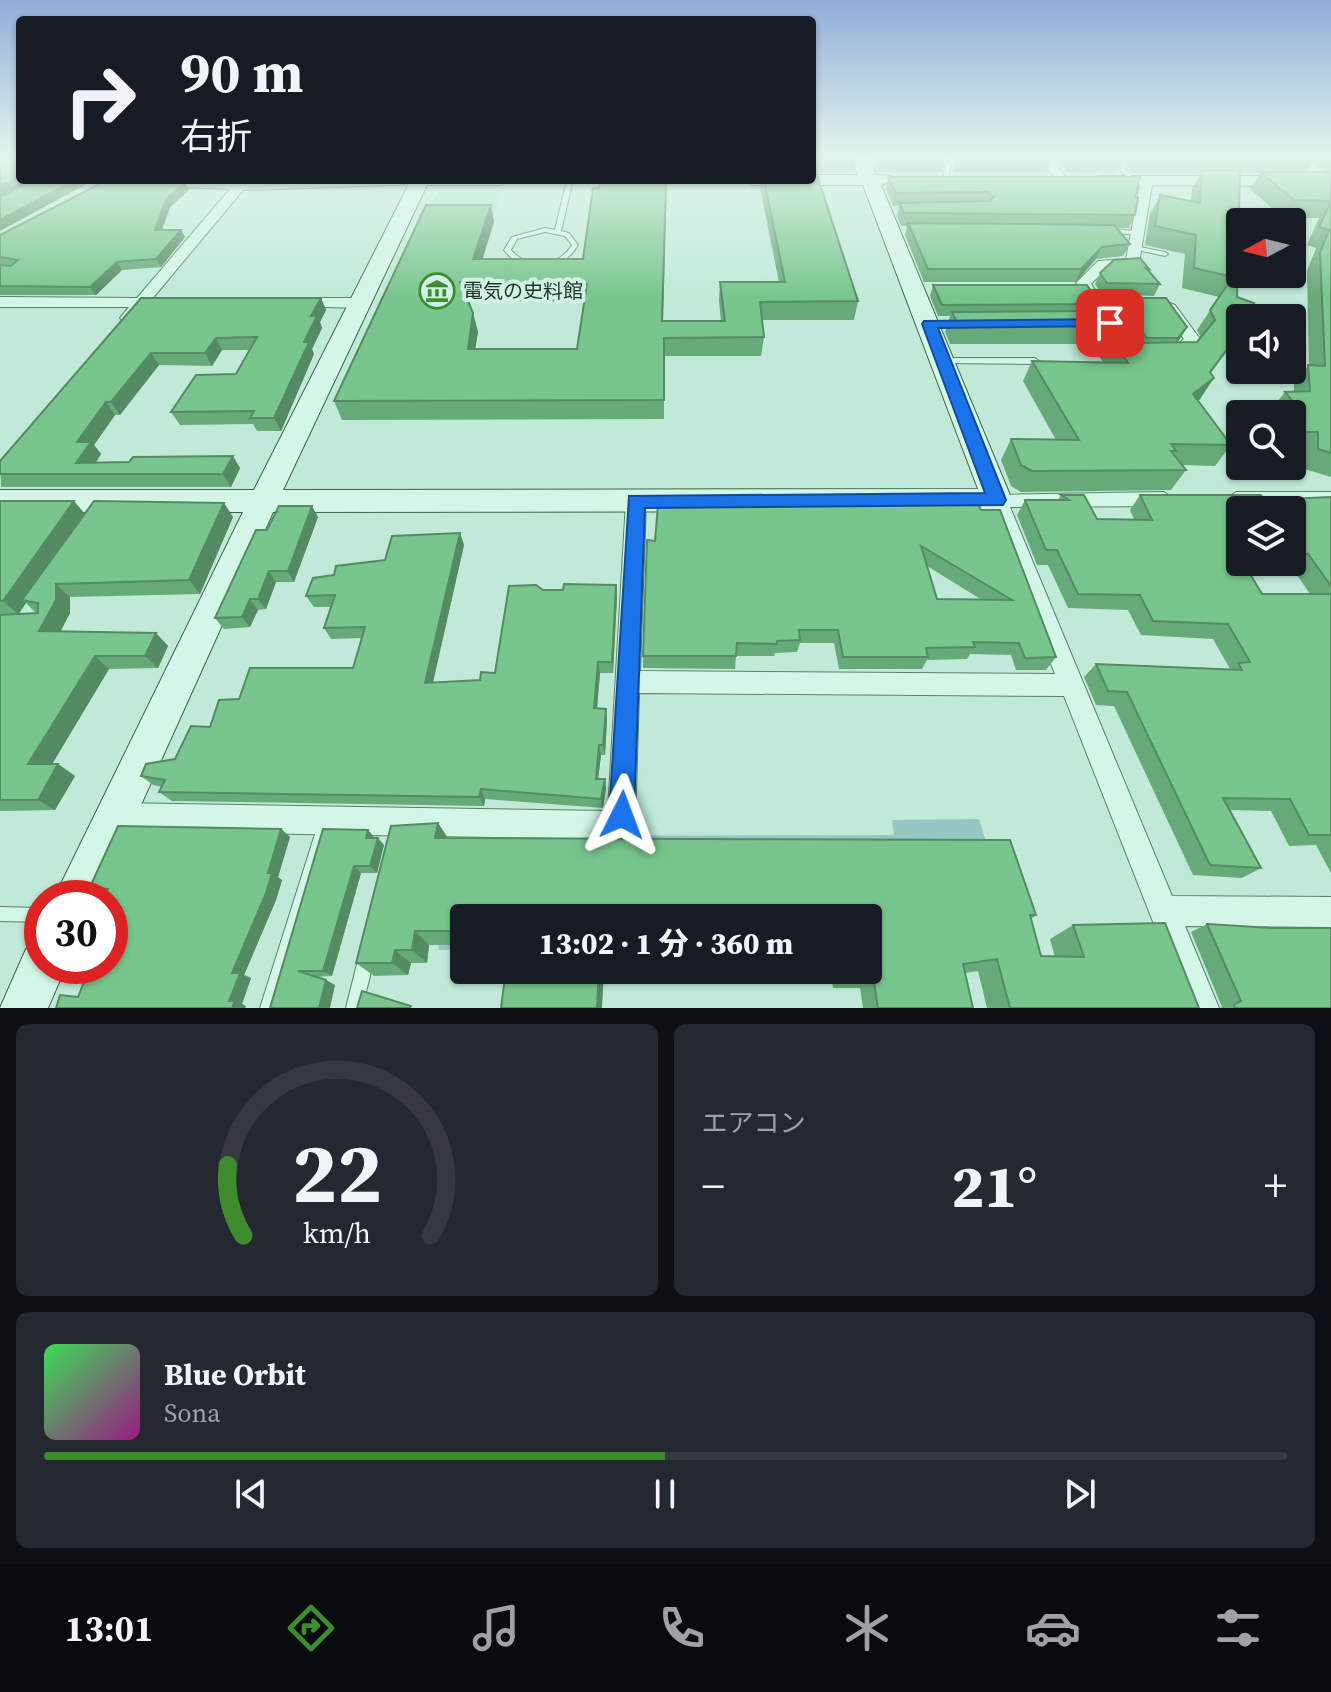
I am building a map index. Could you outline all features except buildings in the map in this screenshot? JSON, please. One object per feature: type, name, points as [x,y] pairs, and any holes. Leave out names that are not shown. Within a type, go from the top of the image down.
[{"type":"street","points":[[118,330],[225,203]]},
{"type":"street","points":[[84,880],[263,501],[409,203]]},
{"type":"street","points":[[883,203],[894,221],[936,324],[943,361],[1070,685],[1203,1008]]},
{"type":"street","points":[[1126,346],[1103,323],[1083,283],[1103,264],[1132,263],[1143,203]]},
{"type":"street","points":[[1086,293],[1166,302],[1192,339],[1176,357],[1148,357]]},
{"type":"street","points":[[0,302],[172,303]]},
{"type":"street","points":[[282,303],[360,303]]},
{"type":"street","points":[[0,501],[99,509],[263,501],[1190,499]]},
{"type":"street","points":[[1221,499],[1331,499]]},
{"type":"street","points":[[114,817],[326,821],[398,830],[621,825],[636,501]]},
{"type":"street","points":[[628,682],[1070,685]]},
{"type":"street","points":[[1163,911],[1331,912]]},
{"type":"street","points":[[23,1008],[34,984]]},
{"type":"lane","points":[[558,231],[565,203]]},
{"type":"lane","points":[[558,231],[567,234],[575,245],[563,259],[527,264],[517,261],[507,250],[509,244],[523,234],[558,231]]},
{"type":"lane","points":[[1098,231],[1136,240],[1165,254]]},
{"type":"lane","points":[[1031,351],[1041,370]]},
{"type":"lane","points":[[943,361],[1035,361]]},
{"type":"lane","points":[[268,1008],[326,821]]},
{"type":"lane","points":[[0,914],[24,915]]},
{"type":"lane","points":[[354,1008],[370,946]]},
{"type":"shaded area","points":[[979,819],[989,851],[471,852],[463,904],[450,904],[450,950],[438,950],[460,836],[894,835],[892,820]]},
{"type":"sand","points":[[433,203],[497,203],[493,217],[426,217]]},
{"type":"place","name":"電気の史料館","points":[[437,291]]},
{"type":"route","points":[[622,815],[636,501],[997,500],[929,324],[1110,323]]}]
